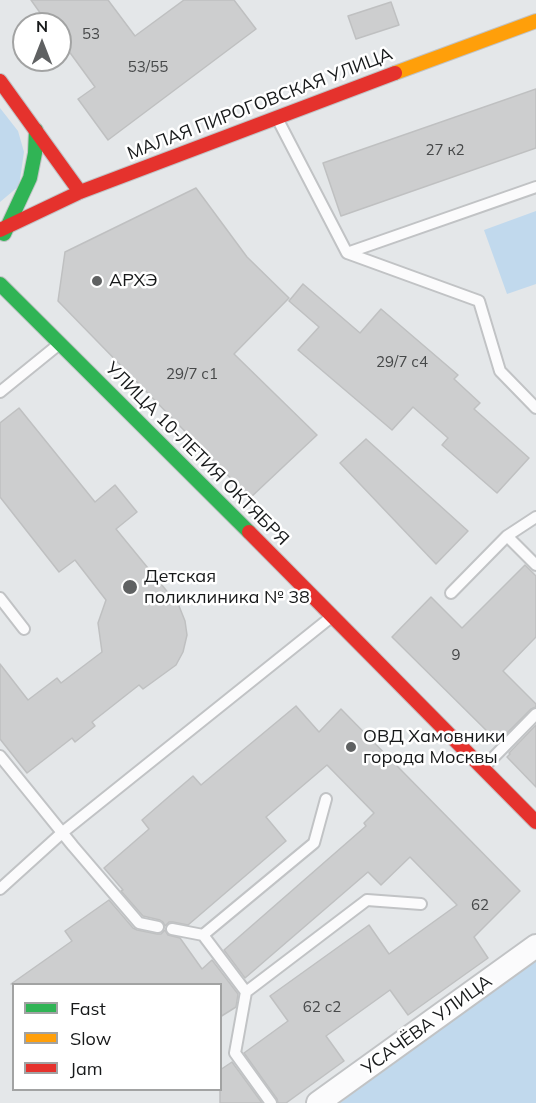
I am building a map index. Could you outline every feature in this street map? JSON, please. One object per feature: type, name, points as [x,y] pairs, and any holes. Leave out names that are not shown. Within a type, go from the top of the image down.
[{"type":"street","name":"МАЛАЯ ПИРОГОВСКАЯ УЛИЦА","points":[[3,228],[80,192],[536,21]]},
{"type":"street","points":[[0,81],[80,192]]},
{"type":"street","points":[[0,247],[3,228],[30,178],[35,153],[36,130]]},
{"type":"street","name":"УЛИЦА 10-ЛЕТИЯ ОКТЯБРЯ","points":[[0,274],[4,288],[536,822]]},
{"type":"street","name":"УСАЧЁВА УЛИЦА","points":[[318,1103],[536,946]]},
{"type":"lane","points":[[277,117],[347,253],[479,302],[500,371],[536,408]]},
{"type":"lane","points":[[347,253],[536,187]]},
{"type":"lane","points":[[0,392],[61,343]]},
{"type":"lane","points":[[452,592],[507,536],[536,517]]},
{"type":"lane","points":[[507,536],[536,565]]},
{"type":"lane","points":[[0,598],[24,629]]},
{"type":"lane","points":[[0,890],[63,832],[332,616]]},
{"type":"lane","points":[[483,769],[536,714]]},
{"type":"lane","points":[[0,756],[140,923],[158,927]]},
{"type":"lane","points":[[203,935],[314,843],[326,799]]},
{"type":"lane","points":[[271,1103],[235,1053],[246,992],[367,900],[421,904]]},
{"type":"lane","points":[[172,929],[203,935],[246,992]]},
{"type":"shaded area","points":[[0,108],[18,131],[24,152],[19,186],[0,202]]},
{"type":"shaded area","points":[[536,211],[536,284],[507,294],[484,230]]},
{"type":"shaded area","points":[[536,960],[536,1103],[340,1103]]},
{"type":"building","points":[[31,0],[108,0],[135,36],[184,0],[234,0],[256,29],[108,140],[78,99],[95,87],[72,55],[72,12],[40,12]]},
{"type":"building","points":[[391,2],[399,25],[356,39],[348,16]]},
{"type":"building","points":[[536,89],[536,148],[341,216],[323,163]]},
{"type":"building","points":[[196,188],[247,257],[289,298],[234,354],[317,435],[250,498],[58,301],[65,252]]},
{"type":"building","points":[[303,284],[360,333],[381,309],[458,375],[454,379],[480,403],[474,409],[529,458],[497,493],[442,445],[448,438],[413,407],[392,430],[298,350],[319,327],[289,301]]},
{"type":"building","name":"Детская поликлиника № 38","points":[[19,408],[95,502],[115,485],[137,512],[116,529],[179,606],[187,635],[183,652],[176,665],[143,689],[139,685],[92,722],[95,726],[75,742],[72,738],[27,773],[0,739],[0,664],[28,700],[57,678],[61,683],[102,652],[98,623],[106,600],[75,560],[59,572],[0,497],[0,423]]},
{"type":"building","points":[[366,439],[468,531],[436,564],[340,463]]},
{"type":"building","points":[[525,565],[536,576],[536,637],[503,671],[536,704],[536,707],[531,709],[498,742],[392,637],[431,597],[462,628]]},
{"type":"building","points":[[296,706],[319,732],[341,709],[520,891],[474,937],[488,958],[408,1015],[390,990],[326,1036],[344,1061],[286,1103],[278,1103],[244,1053],[288,1021],[270,996],[369,925],[389,954],[457,905],[410,857],[381,885],[368,872],[245,978],[224,950],[366,826],[364,823],[374,813],[327,765],[266,817],[286,841],[188,925],[169,922],[165,926],[160,920],[143,916],[104,868],[149,829],[142,820],[193,776],[201,785]]},
{"type":"building","points":[[536,725],[536,787],[507,757]]},
{"type":"building","points":[[109,900],[133,928],[157,934],[165,930],[168,935],[180,938],[202,969],[212,960],[238,994],[236,1007],[222,1016],[222,983],[12,983],[72,941],[65,931]]},
{"type":"building","points":[[232,1062],[262,1103],[220,1103],[222,1069]]},
{"type":"traffic: fast","points":[[4,234],[30,178],[35,153],[36,130]]},
{"type":"traffic: fast","points":[[0,284],[249,532]]},
{"type":"traffic: slow","points":[[395,73],[536,21]]},
{"type":"traffic: jam","points":[[0,230],[80,192],[395,73]]},
{"type":"traffic: jam","points":[[0,81],[80,192]]},
{"type":"traffic: jam","points":[[249,532],[536,822]]},
{"type":"place","name":"АРХЭ","points":[[97,281]]},
{"type":"place","name":"Детская поликлиника № 38","points":[[130,587]]},
{"type":"place","name":"ОВД Хамовники города Москвы","points":[[351,747]]}]
